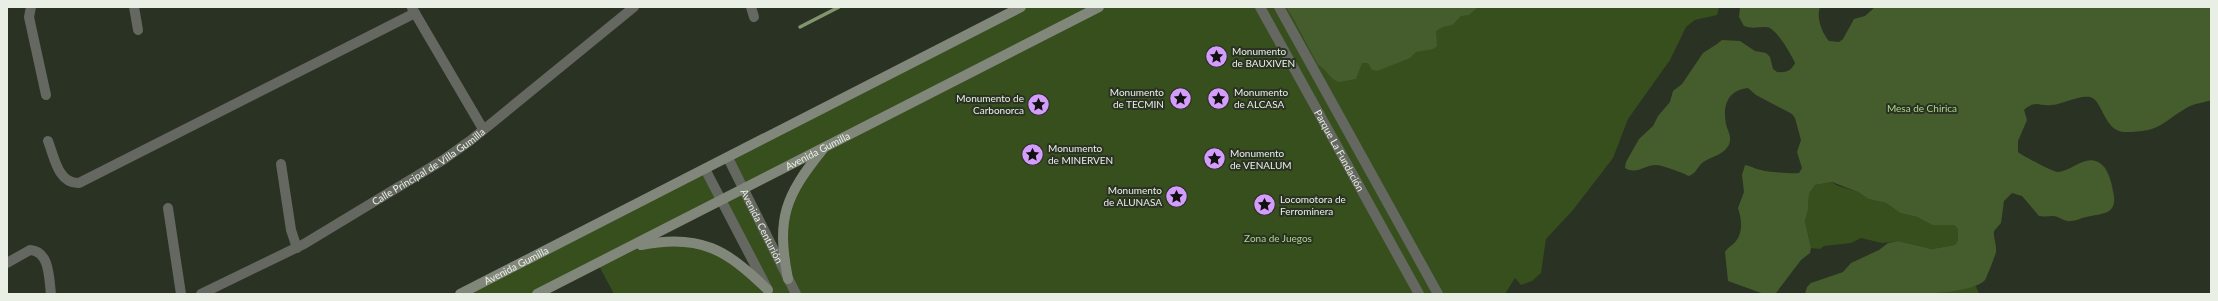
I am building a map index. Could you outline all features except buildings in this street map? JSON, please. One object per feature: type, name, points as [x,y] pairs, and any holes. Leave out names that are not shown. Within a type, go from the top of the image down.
[{"type":"main road","name":"Avenida Gumilla","points":[[460,294],[1021,7]]},
{"type":"main road","name":"Avenida Gumilla","points":[[537,294],[1099,7]]},
{"type":"main road","points":[[788,279],[782,228],[786,206],[796,186],[825,147]]},
{"type":"main road","points":[[629,247],[676,241],[710,246],[742,266],[769,292]]},
{"type":"street","points":[[31,7],[29,17],[46,95]]},
{"type":"street","points":[[134,7],[138,30]]},
{"type":"street","name":"Calle Principal de Villa Gumilla","points":[[201,294],[297,248],[443,160],[471,140],[634,7]]},
{"type":"street","points":[[751,7],[754,17]]},
{"type":"street","name":"Parque La Fundación","points":[[1260,7],[1419,294]]},
{"type":"street","name":"Parque La Fundación","points":[[1279,7],[1438,294]]},
{"type":"street","points":[[48,141],[62,176],[69,182],[79,183],[413,10],[483,129]]},
{"type":"street","name":"Avenida Centurión","points":[[728,158],[796,294]]},
{"type":"street","points":[[281,164],[291,230],[297,248]]},
{"type":"street","points":[[705,169],[769,292]]},
{"type":"street","points":[[168,208],[181,294]]},
{"type":"street","points":[[7,263],[30,250],[41,253],[45,260],[52,294]]},
{"type":"green space","points":[[1024,7],[1095,7],[743,187],[729,158]]},
{"type":"green space","name":"Zona de Juegos","points":[[1099,7],[1719,7],[1717,15],[1695,20],[1686,27],[1670,60],[1628,119],[1613,158],[1573,210],[1546,239],[1541,273],[1532,281],[1521,285],[1515,278],[1505,294],[770,294],[721,200],[743,189],[787,277],[784,216],[825,147]]},
{"type":"green space","points":[[1286,7],[1478,7],[1469,15],[1461,16],[1452,25],[1443,27],[1436,31],[1437,46],[1433,49],[1416,52],[1410,58],[1377,71],[1372,70],[1368,63],[1362,63],[1356,79],[1339,82],[1333,79],[1318,65]]},
{"type":"green space","name":"Mesa de Chirica","points":[[1740,7],[1820,7],[1819,20],[1824,34],[1829,41],[1839,42],[1843,39],[1854,19],[1865,16],[1875,7],[2211,7],[2211,100],[2188,107],[2160,126],[2137,132],[2118,131],[2112,127],[2098,104],[2090,97],[2081,97],[2057,104],[2035,104],[2024,110],[2027,120],[2018,141],[2018,152],[2038,164],[2058,172],[2064,171],[2082,162],[2093,160],[2099,163],[2108,173],[2113,188],[2113,205],[2111,209],[2103,214],[2084,217],[2075,221],[2069,221],[2054,216],[2039,216],[2022,196],[2012,193],[2004,201],[2001,223],[1994,231],[1996,252],[1991,266],[1985,280],[1973,287],[1929,294],[1805,294],[1807,287],[1811,283],[1843,272],[1851,263],[1879,250],[1888,243],[1898,241],[1932,249],[1955,245],[1958,240],[1958,229],[1954,225],[1932,225],[1917,217],[1900,213],[1886,203],[1868,199],[1858,192],[1832,182],[1815,185],[1809,194],[1808,210],[1805,221],[1811,248],[1810,253],[1801,260],[1776,293],[1764,294],[1728,281],[1725,252],[1736,241],[1740,233],[1741,220],[1738,208],[1744,192],[1742,175],[1745,165],[1764,171],[1786,173],[1799,173],[1802,168],[1797,152],[1801,140],[1795,118],[1792,114],[1756,95],[1748,88],[1741,89],[1728,99],[1726,104],[1725,117],[1730,139],[1729,145],[1722,152],[1702,163],[1691,175],[1689,176],[1659,165],[1652,165],[1637,170],[1629,170],[1625,168],[1626,162],[1639,139],[1653,126],[1658,116],[1670,102],[1673,91],[1682,84],[1703,53],[1722,40],[1740,41],[1755,51],[1766,53],[1770,57],[1773,69],[1777,72],[1788,71],[1792,68],[1795,63],[1779,36],[1770,28],[1753,28],[1744,26],[1739,17]]},
{"type":"green space","points":[[705,171],[719,199],[534,294],[464,294]]},
{"type":"green space","points":[[1832,182],[1836,185],[1858,192],[1868,199],[1886,203],[1900,213],[1917,217],[1932,225],[1954,225],[1958,229],[1958,240],[1955,245],[1932,249],[1898,241],[1882,243],[1861,238],[1851,243],[1824,246],[1820,249],[1811,248],[1805,221],[1808,210],[1809,194],[1815,185]]},
{"type":"green space","points":[[650,244],[710,247],[768,294],[614,294],[598,264],[629,248]]},
{"type":"green space","points":[[1976,286],[1979,294],[1936,294],[1941,292]]},
{"type":"waterway","points":[[800,27],[839,7]]},
{"type":"place","name":"Monumento de BAUXIVEN","points":[[1216,57]]},
{"type":"place","name":"Monumento de TECMIN","points":[[1180,98]]},
{"type":"place","name":"Monumento de ALCASA","points":[[1219,98]]},
{"type":"place","name":"Monumento de Carbonorca","points":[[1039,104]]},
{"type":"place","name":"Monumento de MINERVEN","points":[[1032,154]]},
{"type":"place","name":"Monumento de VENALUM","points":[[1214,159]]},
{"type":"place","name":"Monumento de ALUNASA","points":[[1177,196]]},
{"type":"place","name":"Locomotora de Ferrominera","points":[[1264,205]]}]
